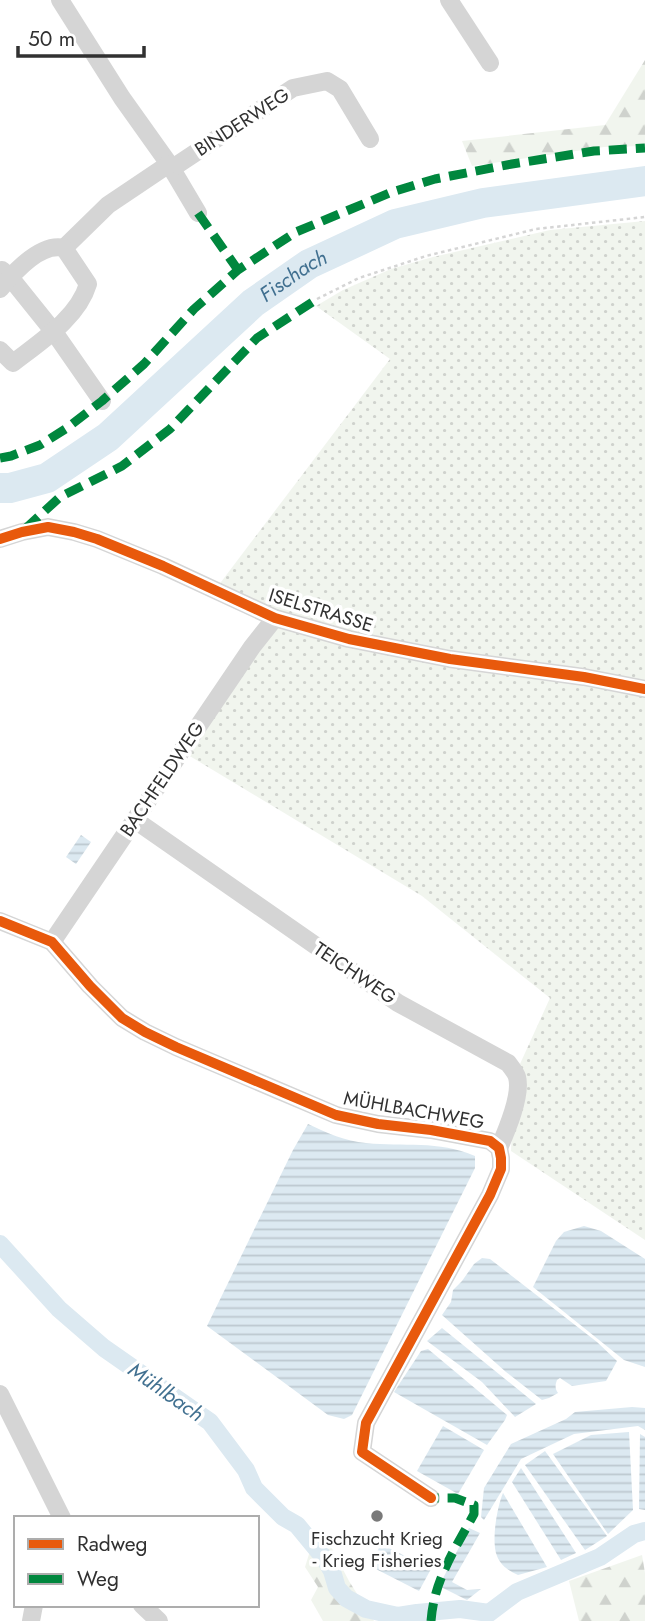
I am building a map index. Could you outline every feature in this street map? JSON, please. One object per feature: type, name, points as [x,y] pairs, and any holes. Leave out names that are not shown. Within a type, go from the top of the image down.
[{"type":"street","points":[[60,0],[198,213]]},
{"type":"street","points":[[449,0],[489,63]]},
{"type":"street","name":"BINDERWEG","points":[[64,248],[108,205],[293,89],[327,81],[340,89],[370,139]]},
{"type":"street","points":[[0,350],[13,363],[54,332],[84,298],[89,284],[64,248],[57,246],[42,251],[3,278],[54,332],[102,401]]},
{"type":"street","name":"ISELSTRASSE","points":[[0,539],[48,527],[74,533],[97,539],[153,562],[275,618],[380,647],[584,677],[645,690]]},
{"type":"street","name":"BACHFELDWEG","points":[[52,942],[251,647],[275,618]]},
{"type":"street","name":"TEICHWEG","points":[[135,820],[387,995],[418,1015],[508,1063],[517,1077],[517,1089],[511,1120],[499,1148]]},
{"type":"street","name":"MÜHLBACHWEG","points":[[0,921],[52,942],[122,1018],[176,1047],[336,1115],[490,1141],[499,1148],[501,1169],[490,1195],[366,1423],[362,1452],[431,1498]]},
{"type":"street","points":[[0,1394],[61,1516]]},
{"type":"street","points":[[144,1607],[159,1621]]},
{"type":"path","points":[[317,299],[359,278],[426,256],[536,229],[645,217]]},
{"type":"green space","points":[[645,60],[645,146],[604,147],[472,166],[462,141],[605,125]]},
{"type":"green space","points":[[645,221],[645,1240],[511,1151],[520,1064],[550,998],[422,896],[188,755],[286,614],[218,586],[390,359],[316,306],[343,290],[391,269],[433,257],[550,230]]},
{"type":"green space","points":[[327,1539],[374,1621],[323,1621],[311,1600],[318,1587],[305,1567],[310,1551]]},
{"type":"green space","points":[[642,1555],[645,1573],[645,1621],[579,1621],[569,1581]]},
{"type":"shaded area","points":[[81,835],[91,842],[76,864],[66,857]]},
{"type":"shaded area","points":[[308,1124],[358,1142],[434,1146],[475,1156],[475,1168],[352,1415],[344,1419],[328,1415],[207,1326]]},
{"type":"shaded area","points":[[584,1226],[601,1231],[645,1259],[645,1367],[624,1360],[533,1287],[556,1241],[564,1232]]},
{"type":"shaded area","points":[[482,1258],[490,1259],[597,1342],[617,1361],[606,1381],[572,1386],[560,1378],[556,1385],[558,1393],[542,1400],[442,1315],[451,1302],[453,1290]]},
{"type":"shaded area","points":[[442,1328],[536,1404],[515,1417],[482,1382],[427,1341]]},
{"type":"shaded area","points":[[428,1349],[507,1415],[487,1445],[394,1392],[421,1351]]},
{"type":"shaded area","points":[[645,1408],[645,1430],[638,1426],[574,1434],[521,1459],[484,1520],[481,1517],[484,1488],[511,1444],[566,1419],[575,1412]]},
{"type":"shaded area","points":[[443,1426],[484,1450],[458,1494],[417,1471]]},
{"type":"shaded area","points":[[629,1432],[633,1510],[608,1534],[553,1454],[591,1435]]},
{"type":"shaded area","points":[[640,1434],[645,1437],[645,1510],[639,1509]]},
{"type":"shaded area","points":[[545,1451],[607,1536],[585,1550],[525,1465]]},
{"type":"shaded area","points":[[521,1468],[576,1553],[561,1560],[512,1482]]},
{"type":"shaded area","points":[[503,1493],[547,1567],[518,1575],[499,1560],[495,1550],[495,1533]]},
{"type":"shaded area","points":[[469,1528],[480,1533],[452,1582],[467,1590],[481,1589],[467,1600],[439,1586]]},
{"type":"shaded area","points":[[381,1544],[431,1569],[419,1591],[370,1566]]},
{"type":"waterway","name":"Fischach","points":[[0,488],[47,478],[108,437],[253,303],[309,264],[395,224],[483,203],[645,181]]},
{"type":"waterway","name":"Mühlbach","points":[[0,1244],[59,1309],[104,1348],[210,1422],[246,1470],[254,1488],[283,1517],[297,1525],[325,1559],[337,1588],[346,1598],[366,1609],[398,1616],[460,1609],[489,1613],[517,1592],[600,1557],[634,1534],[645,1531]]},
{"type":"marked path","points":[[0,458],[40,445],[67,428],[144,364],[194,309],[238,270],[296,232],[392,192],[435,179],[594,151],[645,148]]},
{"type":"marked path","points":[[198,213],[238,270]]},
{"type":"marked path","points":[[25,529],[60,497],[122,466],[170,429],[257,338],[317,299]]},
{"type":"marked path","points":[[431,1498],[455,1498],[474,1505],[474,1514],[441,1578],[431,1621]]},
{"type":"cycle path","points":[[0,539],[48,527],[74,532],[163,566],[275,618],[349,639],[450,659],[584,677],[645,689]]},
{"type":"cycle path","points":[[0,921],[52,942],[122,1018],[176,1047],[336,1115],[490,1141],[499,1148],[501,1169],[490,1195],[366,1423],[362,1452],[431,1498]]},
{"type":"place","name":"Fischzucht Krieg - Krieg Fisheries","points":[[377,1516]]}]
